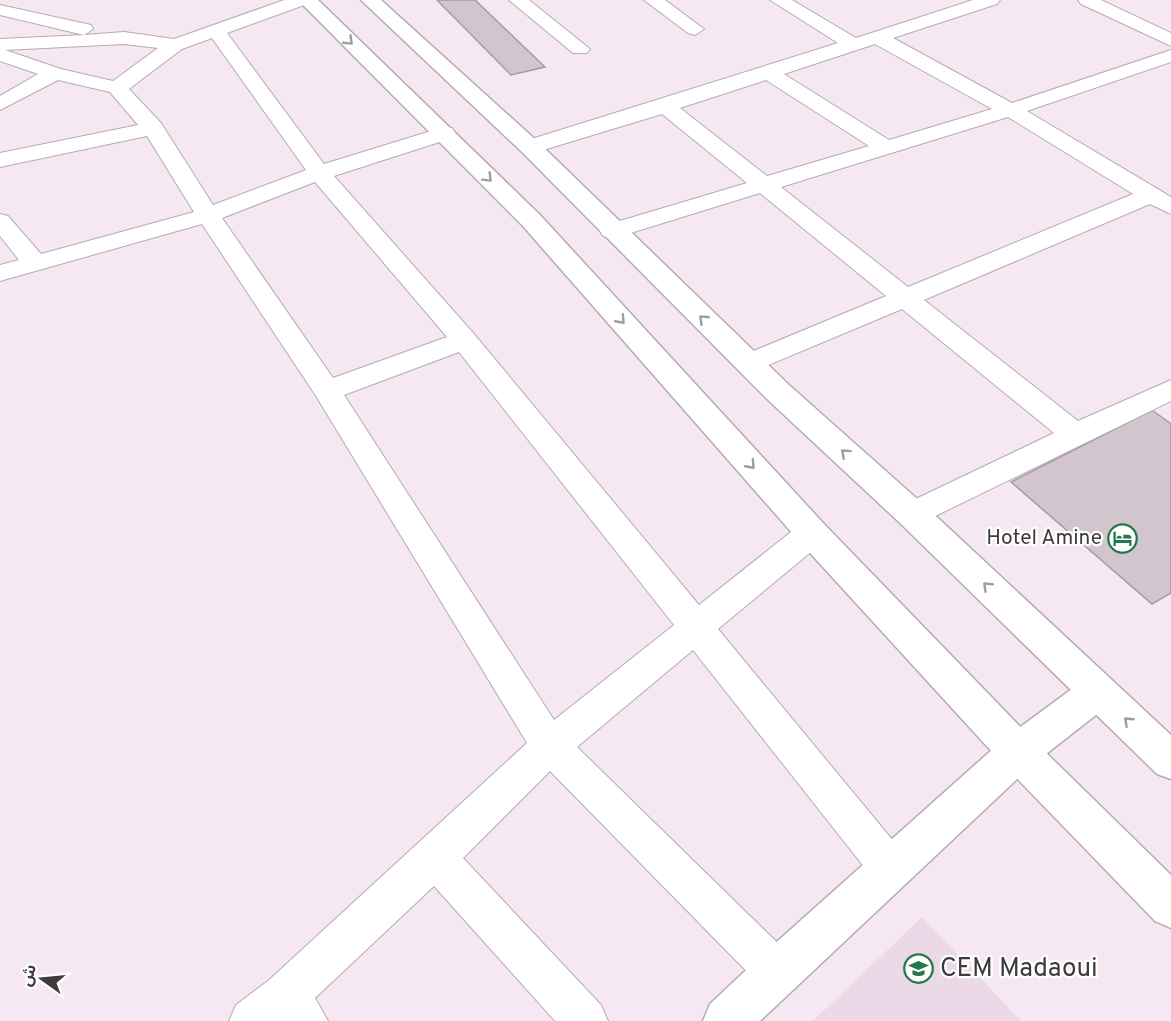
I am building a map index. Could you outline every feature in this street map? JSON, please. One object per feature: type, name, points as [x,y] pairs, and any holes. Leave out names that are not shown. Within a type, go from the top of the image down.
[{"type":"main road","points":[[307,0],[531,220],[812,533],[1018,752],[1171,906]]},
{"type":"main road","points":[[370,0],[530,147],[612,231],[749,363],[912,514],[1171,761]]},
{"type":"main road","points":[[727,1021],[777,972],[1018,752],[1097,692]]},
{"type":"street","points":[[117,88],[175,45],[301,0]]},
{"type":"street","points":[[518,0],[580,50]]},
{"type":"street","points":[[653,0],[695,29]]},
{"type":"street","points":[[779,0],[854,45]]},
{"type":"street","points":[[530,147],[879,38],[991,0]]},
{"type":"street","points":[[1087,0],[1171,40]]},
{"type":"street","points":[[0,10],[124,38],[175,45]]},
{"type":"street","points":[[216,30],[319,173],[464,340],[890,868]]},
{"type":"street","points":[[0,45],[124,38]]},
{"type":"street","points":[[879,38],[1010,110],[1161,201]]},
{"type":"street","points":[[0,55],[55,73],[117,88],[153,128],[208,215],[327,391],[550,746],[777,972]]},
{"type":"street","points":[[612,231],[1010,110],[1171,56]]},
{"type":"street","points":[[0,104],[55,73]]},
{"type":"street","points":[[769,73],[887,148]]},
{"type":"street","points":[[665,106],[1076,435]]},
{"type":"street","points":[[0,160],[153,128]]},
{"type":"street","points":[[0,273],[208,215],[319,173],[444,134]]},
{"type":"street","points":[[749,363],[904,297],[1161,201]]},
{"type":"street","points":[[0,221],[36,264]]},
{"type":"street","points":[[327,391],[464,340]]},
{"type":"street","points":[[912,514],[1171,389]]},
{"type":"street","points":[[281,1013],[435,857],[550,746],[812,533]]},
{"type":"street","points":[[435,857],[585,1021]]},
{"type":"shaded area","name":"CEM Madaoui","points":[[922,917],[1021,1021],[813,1021]]},
{"type":"building","points":[[437,0],[475,0],[545,67],[511,75]]},
{"type":"building","name":"Hotel Amine","points":[[1152,410],[1171,424],[1171,593],[1152,604],[1011,482]]},
{"type":"place","name":"Hotel Amine","points":[[1123,538]]},
{"type":"place","name":"CEM Madaoui","points":[[919,969]]}]
